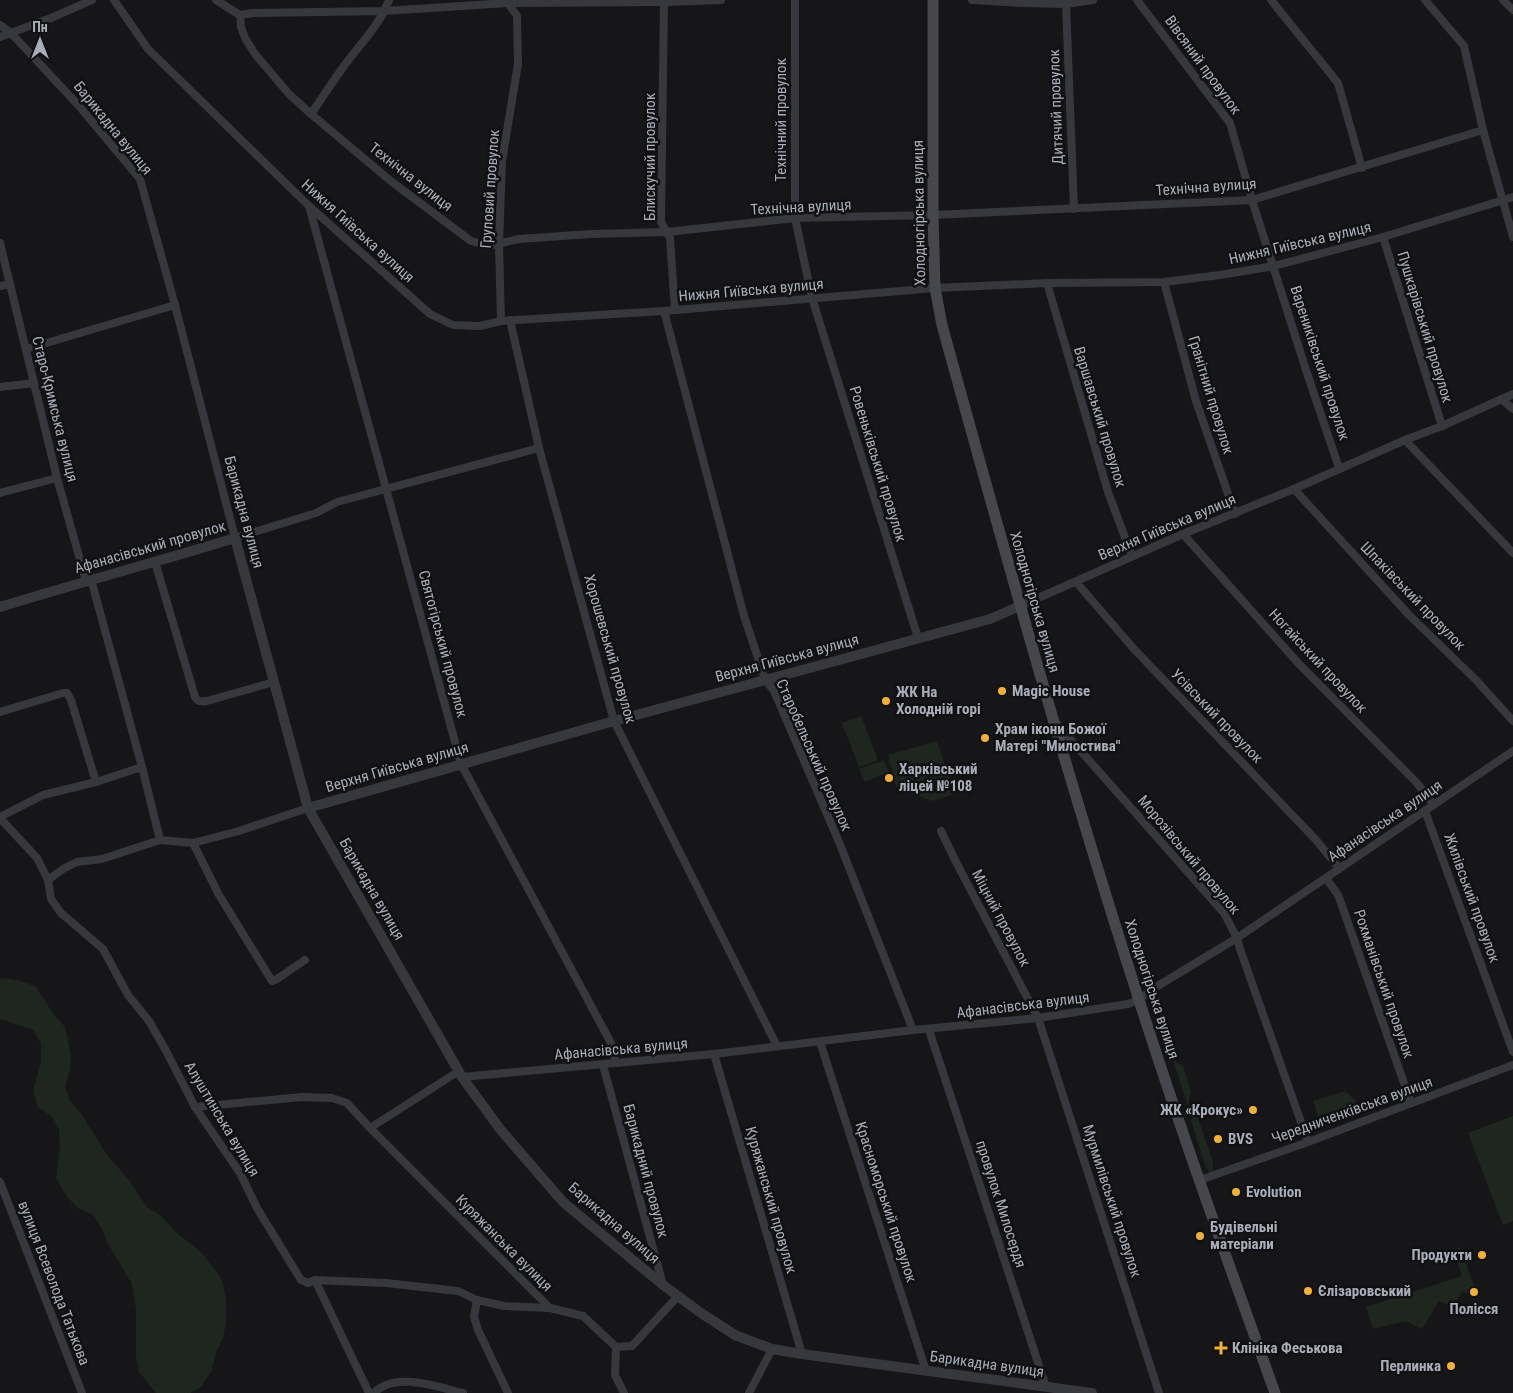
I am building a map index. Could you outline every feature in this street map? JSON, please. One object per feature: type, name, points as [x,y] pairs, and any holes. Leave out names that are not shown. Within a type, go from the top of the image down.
[{"type":"main road","name":"Холодногірська вулиця","points":[[933,0],[935,288],[942,325],[1053,720],[1139,1000],[1275,1393]]},
{"type":"street","points":[[0,37],[92,0]]},
{"type":"street","name":"Нижня Гиївська вулиця","points":[[114,0],[148,49],[309,206],[430,314],[453,325],[480,326],[501,320],[664,311],[935,288],[1047,283],[1164,282],[1274,266],[1383,237],[1513,197]]},
{"type":"street","points":[[216,0],[240,15],[252,13],[384,11],[508,2],[721,0]]},
{"type":"street","points":[[311,114],[366,38],[389,0]]},
{"type":"street","name":"Технічний провулок","points":[[795,0],[795,218],[812,298]]},
{"type":"street","points":[[972,0],[1066,4],[1093,0]]},
{"type":"street","name":"Вівсяний провулок","points":[[1137,0],[1230,123],[1252,200],[1274,266]]},
{"type":"street","points":[[1271,0],[1338,83],[1362,168]]},
{"type":"street","points":[[1426,0],[1464,46],[1483,130],[1513,237]]},
{"type":"street","points":[[1503,0],[1513,10]]},
{"type":"street","name":"Блискучий провулок","points":[[665,1],[661,222],[670,238],[675,310]]},
{"type":"street","points":[[508,2],[517,16],[527,3]]},
{"type":"street","name":"Дитячий провулок","points":[[1066,4],[1074,209]]},
{"type":"street","name":"Технічна вулиця","points":[[240,15],[240,27],[245,38],[255,54],[289,94],[392,182],[471,241],[488,246],[519,239],[591,234],[667,232],[795,218],[933,215],[1252,200],[1483,130]]},
{"type":"street","name":"Груповий провулок","points":[[501,320],[499,244],[502,161],[518,64],[517,16]]},
{"type":"street","name":"Барикадна вулиця","points":[[0,25],[11,33],[79,106],[140,179],[308,808],[460,1074],[500,1129],[563,1202],[678,1296],[700,1313],[735,1335],[772,1349],[802,1354],[1092,1393]]},
{"type":"street","name":"Святогірський провулок","points":[[309,206],[461,764],[611,1043],[616,1062]]},
{"type":"street","name":"Пушкарівський провулок","points":[[1383,237],[1442,426]]},
{"type":"street","name":"Старо-Кримська вулиця","points":[[0,243],[57,478],[142,767],[160,840]]},
{"type":"street","name":"Варениківський провулок","points":[[1274,266],[1339,468]]},
{"type":"street","name":"Гранітний провулок","points":[[1164,282],[1196,400],[1234,514]]},
{"type":"street","name":"Варшавський провулок","points":[[1047,283],[1108,492],[1132,556]]},
{"type":"street","points":[[0,286],[10,284]]},
{"type":"street","name":"Ровеньківський провулок","points":[[812,298],[918,638]]},
{"type":"street","points":[[26,349],[175,305]]},
{"type":"street","name":"Старобельський провулок","points":[[664,311],[744,616],[765,679],[774,691],[838,842],[913,1030]]},
{"type":"street","name":"Хорошевський провулок","points":[[510,320],[539,448],[614,721],[777,1046]]},
{"type":"street","points":[[0,387],[34,383]]},
{"type":"street","name":"Верхня Гиївська вулиця","points":[[48,880],[77,862],[102,859],[160,840],[193,843],[239,832],[308,808],[461,764],[765,679],[990,619],[1132,556],[1294,489],[1513,394]]},
{"type":"street","points":[[1501,399],[1513,409]]},
{"type":"street","points":[[1405,440],[1513,553]]},
{"type":"street","name":"Афанасівський провулок","points":[[0,607],[316,513],[337,502],[539,448]]},
{"type":"street","points":[[0,494],[57,478]]},
{"type":"street","name":"Шпаківський провулок","points":[[1294,489],[1410,615],[1476,680],[1513,721]]},
{"type":"street","name":"Ногайський провулок","points":[[1184,534],[1299,664],[1418,783],[1434,805]]},
{"type":"street","points":[[155,562],[194,697],[200,702],[207,701],[274,682]]},
{"type":"street","name":"Усівський провулок","points":[[1076,582],[1134,649],[1316,840],[1339,868]]},
{"type":"street","points":[[0,712],[67,693],[71,700],[96,782]]},
{"type":"street","name":"Морозівський провулок","points":[[1053,720],[1224,914],[1237,938],[1308,1142]]},
{"type":"street","name":"Афанасівська вулиця","points":[[370,1128],[460,1074],[714,1054],[913,1030],[929,1030],[1038,1018],[1119,1006],[1139,1000],[1151,990],[1237,938],[1511,753]]},
{"type":"street","points":[[0,818],[43,795],[96,782],[142,767]]},
{"type":"street","name":"Жилівський провулок","points":[[1425,811],[1513,1052]]},
{"type":"street","name":"Алуштинська вулиця","points":[[0,818],[36,858],[48,880],[51,900],[61,913],[103,949],[128,994],[149,1021],[195,1107],[240,1173],[257,1208],[301,1280],[308,1283],[315,1280]]},
{"type":"street","name":"Міцний провулок","points":[[941,831],[960,871],[1038,1018]]},
{"type":"street","points":[[193,843],[219,895],[272,981],[277,980],[305,960]]},
{"type":"street","name":"Рохманівський провулок","points":[[1326,878],[1341,902],[1411,1103]]},
{"type":"street","name":"Мурмилівський провулок","points":[[1038,1018],[1159,1393]]},
{"type":"street","name":"провулок Милосердя","points":[[929,1030],[1046,1387]]},
{"type":"street","name":"Красноморський провулок","points":[[820,1042],[926,1371]]},
{"type":"street","name":"Куряжанський провулок","points":[[714,1054],[802,1354]]},
{"type":"street","name":"Барикадний провулок","points":[[602,1064],[664,1285]]},
{"type":"street","name":"Чередниченківська вулиця","points":[[1200,1180],[1308,1142],[1513,1065]]},
{"type":"street","points":[[195,1107],[302,1097],[332,1098],[347,1103],[370,1128]]},
{"type":"street","name":"Куряжанська вулиця","points":[[370,1128],[550,1308],[583,1316],[616,1347]]},
{"type":"street","name":"вулиця Всеволода Татькова","points":[[0,1182],[82,1393]]},
{"type":"street","points":[[369,1393],[315,1280],[386,1283],[458,1291],[477,1300],[504,1306],[550,1308]]},
{"type":"street","points":[[624,1393],[615,1375],[616,1347],[632,1346],[678,1296]]},
{"type":"street","points":[[477,1300],[474,1317],[478,1330],[508,1393]]},
{"type":"street","points":[[749,1393],[772,1349]]},
{"type":"street","points":[[374,1393],[380,1386],[390,1382],[415,1382],[463,1393]]},
{"type":"shaded area","points":[[861,716],[878,760],[859,767],[842,723]]},
{"type":"shaded area","points":[[937,741],[955,794],[931,801],[896,786],[888,755]]},
{"type":"shaded area","points":[[884,760],[889,772],[865,782],[859,769]]},
{"type":"shaded area","points":[[0,979],[21,981],[36,987],[54,1015],[65,1027],[71,1054],[70,1070],[65,1086],[70,1101],[81,1113],[107,1155],[128,1179],[147,1207],[160,1215],[177,1233],[201,1252],[219,1275],[226,1300],[226,1323],[223,1338],[216,1352],[212,1370],[201,1387],[190,1393],[156,1393],[139,1372],[136,1356],[136,1309],[132,1284],[93,1215],[78,1208],[67,1197],[56,1178],[60,1146],[59,1130],[51,1116],[38,1107],[33,1091],[41,1060],[41,1044],[33,1030],[0,1019]]},
{"type":"shaded area","points":[[1173,1060],[1183,1066],[1191,1091],[1188,1106]]},
{"type":"shaded area","points":[[1345,1091],[1355,1100],[1357,1113],[1321,1125],[1313,1101]]},
{"type":"shaded area","points":[[1194,1116],[1199,1121],[1213,1162],[1213,1171],[1210,1173],[1206,1168],[1191,1121]]},
{"type":"shaded area","points":[[1513,1116],[1513,1221],[1503,1225],[1468,1133]]},
{"type":"shaded area","points":[[1460,1247],[1477,1294],[1462,1292],[1453,1306],[1439,1301],[1422,1329],[1406,1321],[1373,1329],[1366,1307],[1462,1276],[1453,1250]]},
{"type":"place","name":"Magic House","points":[[1002,691]]},
{"type":"place","name":"ЖК На Холодній горі","points":[[886,701]]},
{"type":"place","name":"Храм ікони Божої Матері \"Милостива\"","points":[[985,738]]},
{"type":"place","name":"Харківський ліцей №108","points":[[889,778]]},
{"type":"place","name":"ЖК «Крокус»","points":[[1253,1110]]},
{"type":"place","name":"BVS","points":[[1218,1139]]},
{"type":"place","name":"Evolution","points":[[1236,1192]]},
{"type":"place","name":"Будівельні матеріали","points":[[1200,1236]]},
{"type":"place","name":"Продукти","points":[[1482,1255]]},
{"type":"place","name":"Єлізаровський","points":[[1308,1291]]},
{"type":"place","name":"Полісся","points":[[1474,1292]]},
{"type":"place","name":"Клініка Феськова","points":[[1221,1348]]},
{"type":"place","name":"Перлинка","points":[[1451,1366]]}]
